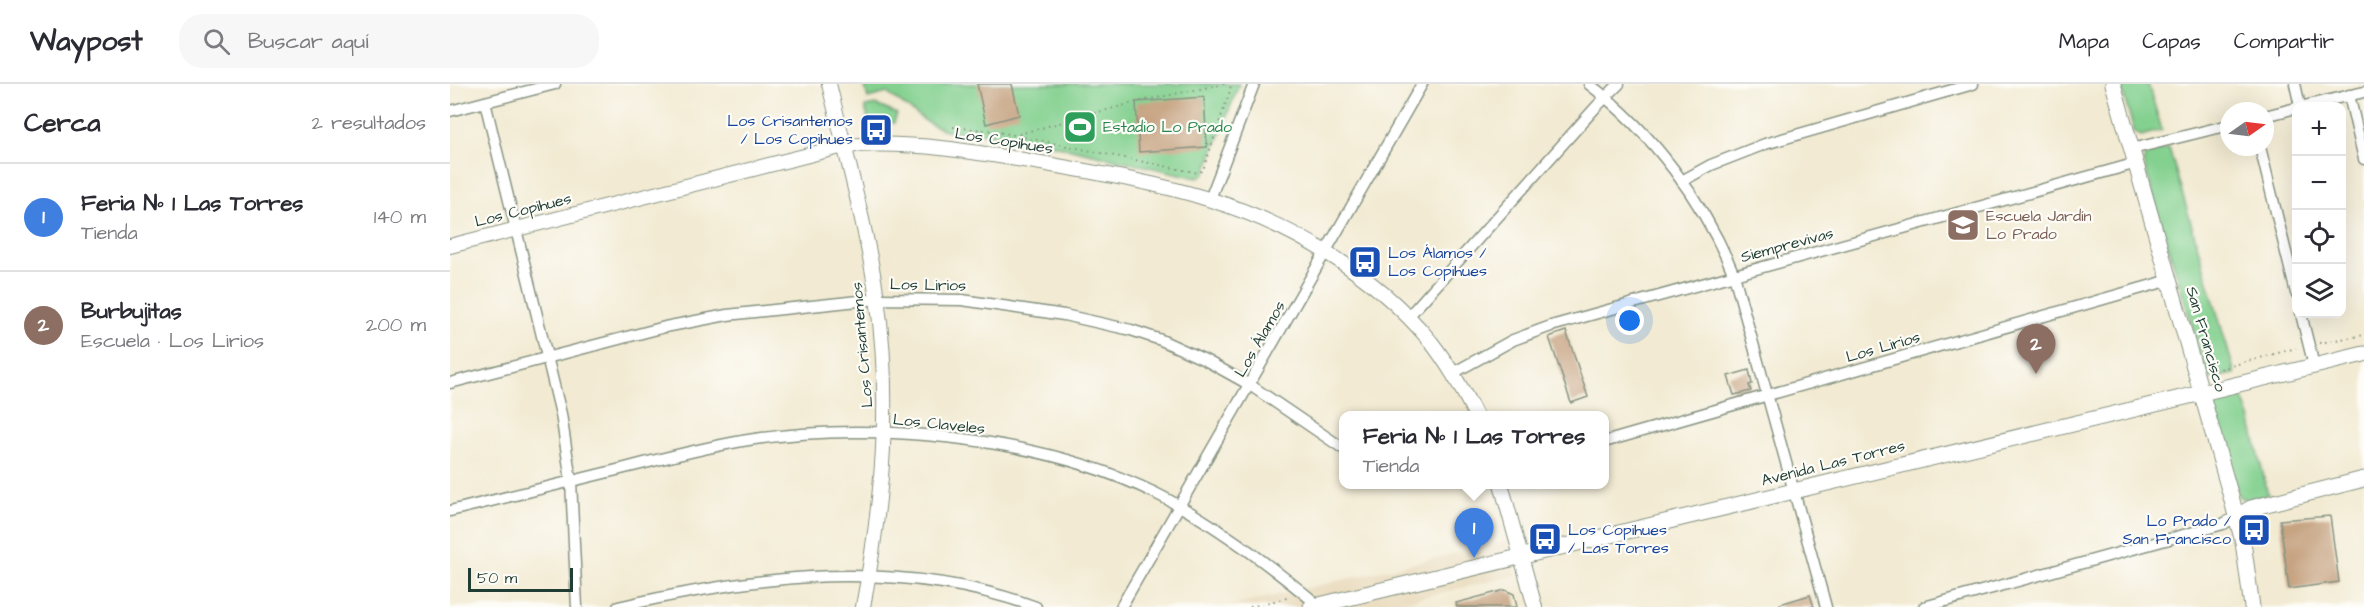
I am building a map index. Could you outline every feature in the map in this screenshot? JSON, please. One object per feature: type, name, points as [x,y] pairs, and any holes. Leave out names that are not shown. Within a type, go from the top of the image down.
[{"type":"main road","name":"San Francisco","points":[[2113,84],[2198,375],[2236,516],[2244,550],[2252,607]]},
{"type":"main road","name":"Avenida Las Torres","points":[[1315,606],[2364,354]]},
{"type":"main road","points":[[2236,516],[2251,508],[2364,479]]},
{"type":"street","points":[[450,111],[555,84]]},
{"type":"street","name":"Los Crisantemos","points":[[829,84],[863,222],[877,299],[884,368],[885,434],[882,479],[863,607]]},
{"type":"street","points":[[1210,199],[1254,84]]},
{"type":"street","name":"Los Álamos","points":[[1121,607],[1422,84]]},
{"type":"street","points":[[1589,84],[1606,97],[1648,138],[1682,181],[1712,226],[1734,275],[1826,607]]},
{"type":"street","points":[[1408,317],[1619,84]]},
{"type":"street","points":[[1682,181],[1720,161],[1765,144],[1973,84]]},
{"type":"street","points":[[2295,84],[2299,102]]},
{"type":"street","points":[[2320,102],[2364,92]]},
{"type":"street","points":[[2349,95],[2364,159]]},
{"type":"street","points":[[485,102],[561,414],[571,481],[577,607]]},
{"type":"street","points":[[2274,114],[2292,109]]},
{"type":"street","name":"Siemprevivas","points":[[1453,373],[1513,340],[1551,326],[1734,275],[2134,156],[2220,128]]},
{"type":"street","name":"Los Copihues","points":[[450,246],[844,146],[883,144],[980,153],[1111,176],[1210,199],[1267,221],[1326,254],[1370,283],[1408,317],[1432,343],[1453,373],[1473,411]]},
{"type":"street","points":[[2262,156],[2292,277]]},
{"type":"street","name":"Los Lirios","points":[[1609,441],[2170,280]]},
{"type":"street","name":"Los Lirios","points":[[450,383],[700,320],[877,299],[962,300],[1029,308],[1099,322],[1131,330],[1184,350],[1250,385],[1339,446]]},
{"type":"street","points":[[2302,318],[2314,366]]},
{"type":"street","name":"Los Claveles","points":[[450,511],[744,441],[808,434],[885,434],[989,444],[1063,459],[1128,481],[1180,506],[1266,565],[1315,606]]},
{"type":"street","points":[[1503,489],[1535,607]]},
{"type":"street","points":[[1924,607],[2223,524],[2236,516]]},
{"type":"street","points":[[618,607],[666,596],[734,585],[810,577],[869,575],[918,578],[969,586],[1036,607]]},
{"type":"path","points":[[953,127],[994,130],[1016,135],[1197,173],[1203,170],[1231,88],[1226,84],[1136,102],[1016,135]]},
{"type":"path","points":[[2198,375],[2309,344],[2364,335]]},
{"type":"shaded area","points":[[1508,541],[1517,575],[1379,607],[1227,607]]},
{"type":"green space","name":"Estadio Lo Prado","points":[[864,84],[1239,84],[1205,174],[1197,178],[1045,143],[992,134],[946,131],[927,122],[887,93],[868,98]]},
{"type":"green space","points":[[2120,84],[2148,84],[2162,130],[2141,136],[2135,133]]},
{"type":"green space","points":[[876,105],[897,114],[894,123],[869,122],[865,107]]},
{"type":"green space","points":[[2169,148],[2235,374],[2208,379],[2143,162],[2146,154]]},
{"type":"green space","points":[[2240,390],[2250,417],[2268,495],[2247,500],[2238,496],[2213,406],[2215,397]]},
{"type":"building","points":[[977,84],[1012,84],[1019,115],[986,124]]},
{"type":"building","points":[[1204,97],[1207,147],[1139,152],[1136,102]]},
{"type":"building","points":[[1566,331],[1588,397],[1571,403],[1549,337]]},
{"type":"building","points":[[1749,370],[1751,391],[1734,395],[1728,376]]},
{"type":"building","points":[[2330,516],[2339,582],[2289,589],[2280,520]]},
{"type":"building","points":[[1505,590],[1514,594],[1517,607],[1457,607],[1456,603]]},
{"type":"building","points":[[1810,595],[1814,607],[1780,607],[1780,604]]},
{"type":"place","name":"Estadio Lo Prado","points":[[1080,127]]},
{"type":"place","name":"Los Crisantemos / Los Copihues","points":[[876,130]]},
{"type":"place","name":"Escuela Jardín Lo Prado","points":[[1963,225]]},
{"type":"place","name":"Los Álamos / Los Copihues","points":[[1365,262]]},
{"type":"place","name":"Burbujitas","points":[[2036,374]]},
{"type":"place","name":"Lo Prado / San Francisco","points":[[2254,530]]},
{"type":"place","name":"Los Copihues / Las Torres","points":[[1545,539]]},
{"type":"place","name":"Feria Nº 1 Las Torres","points":[[1474,558]]}]
